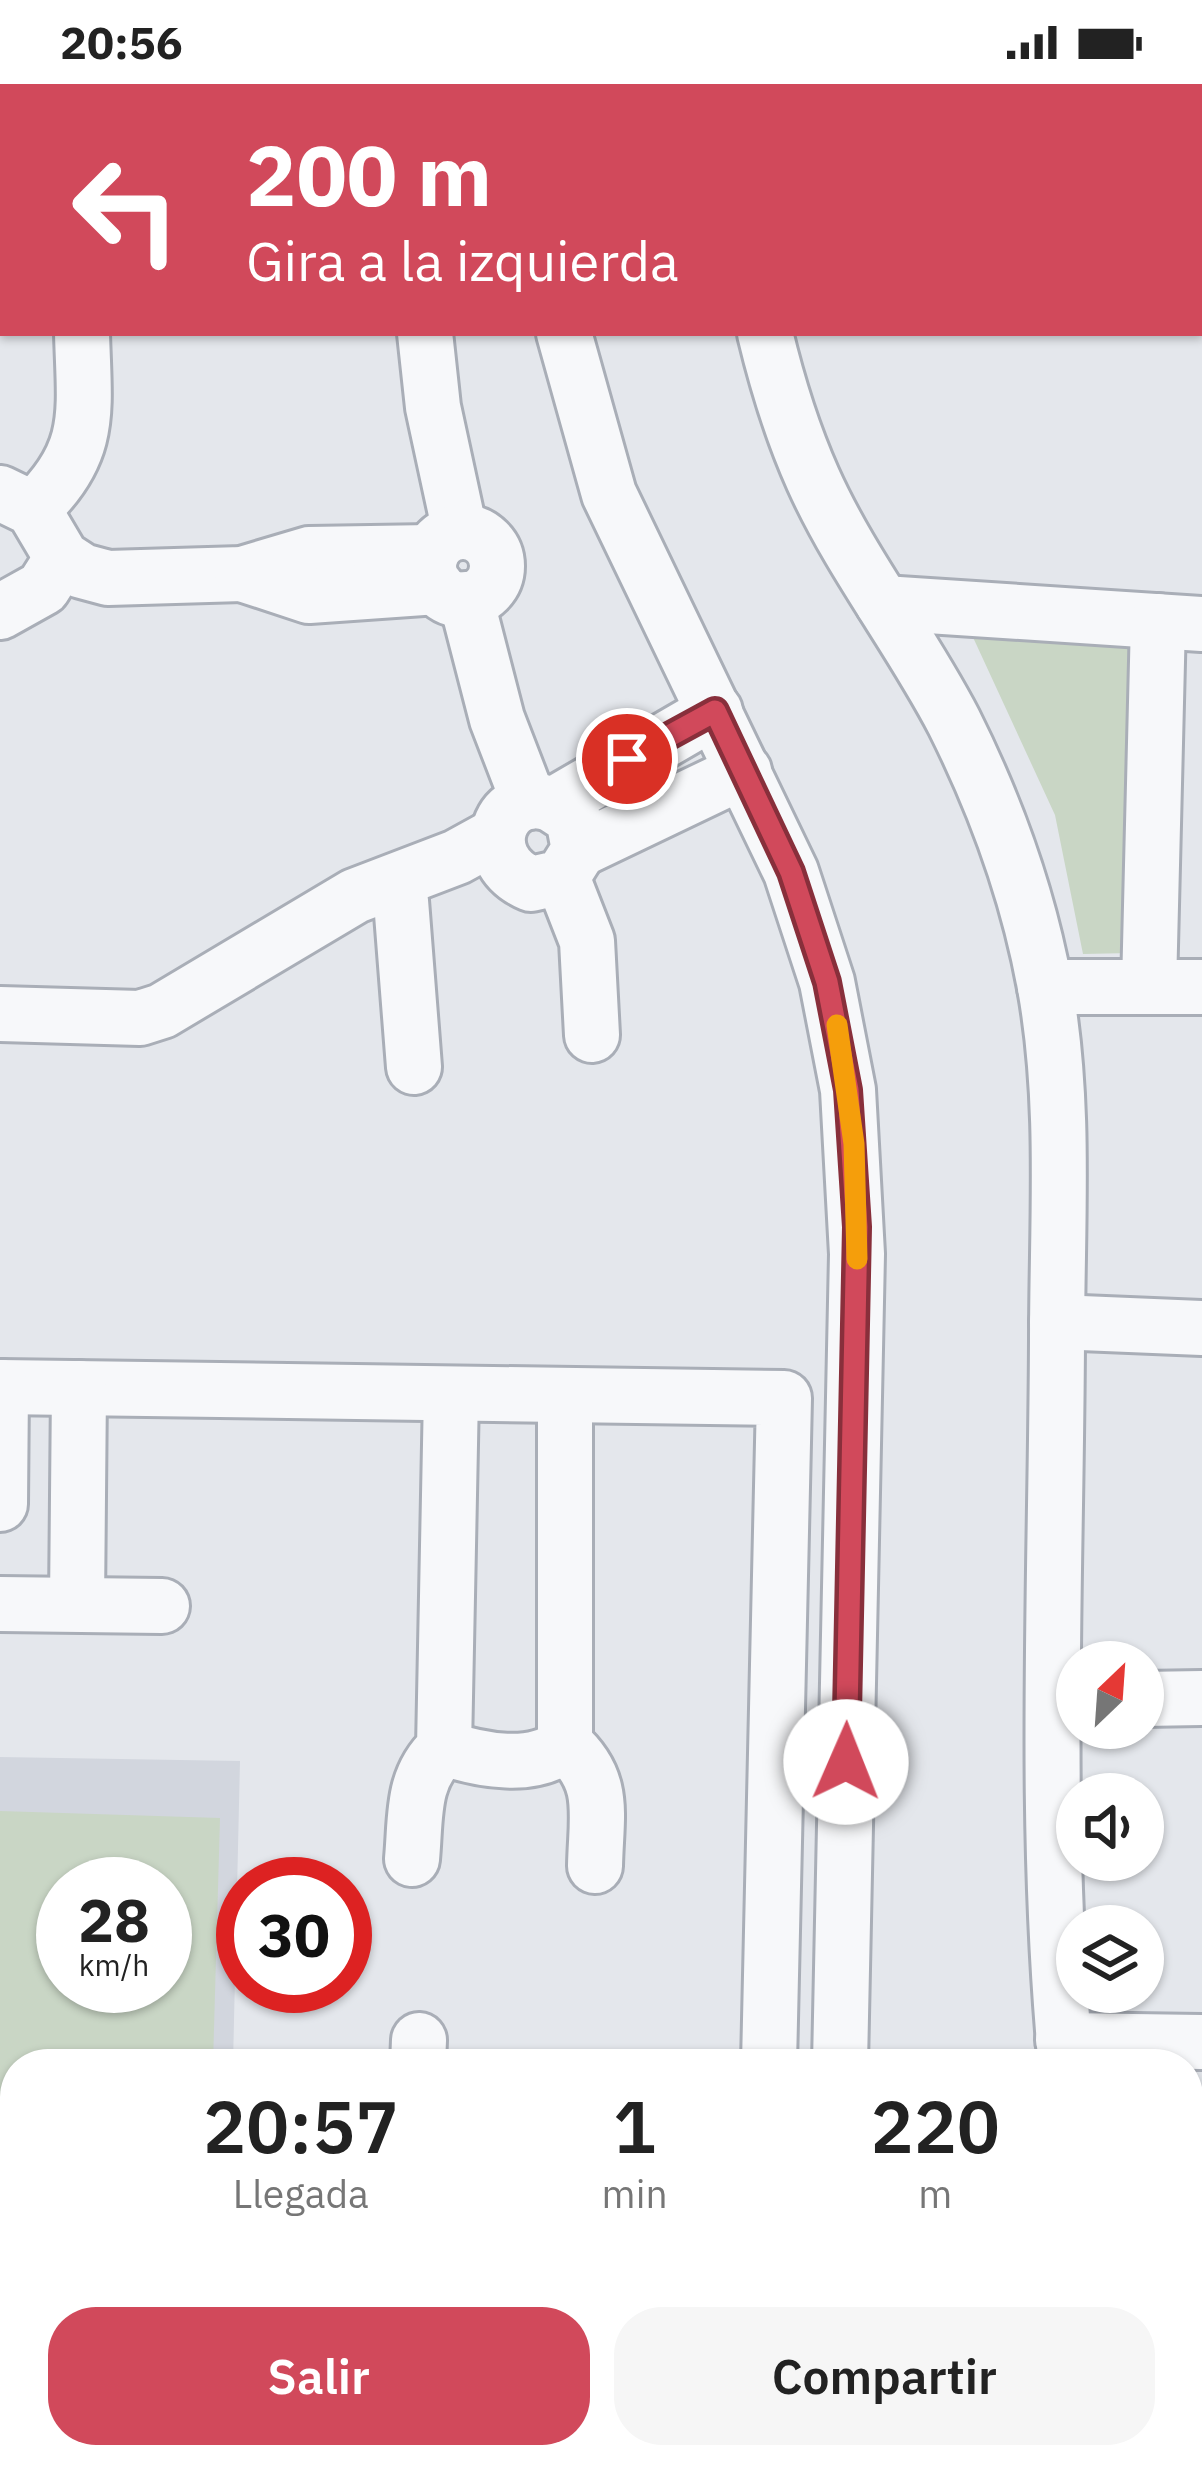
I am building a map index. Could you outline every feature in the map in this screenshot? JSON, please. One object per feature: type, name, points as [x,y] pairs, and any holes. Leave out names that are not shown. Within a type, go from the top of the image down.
[{"type":"street","points":[[82,336],[84,413],[79,450],[64,479],[16,501],[62,558],[108,578],[242,574],[309,554],[449,568]]},
{"type":"street","points":[[425,336],[449,568],[542,842],[587,941],[592,1035]]},
{"type":"street","points":[[565,336],[609,494],[791,872],[827,982],[854,1144],[857,1254],[840,2049]]},
{"type":"street","points":[[766,336],[814,480],[953,721],[991,804],[1015,861],[1045,987],[1060,1184],[1057,1322],[1065,1641]]},
{"type":"street","points":[[0,612],[43,588],[62,558]]},
{"type":"street","points":[[883,603],[1180,622],[1149,987]]},
{"type":"street","points":[[542,842],[715,711]]},
{"type":"street","points":[[0,1015],[140,1018],[162,1012],[378,898],[744,771]]},
{"type":"street","points":[[378,898],[414,1067]]},
{"type":"street","points":[[1045,987],[1202,987]]},
{"type":"street","points":[[1057,1322],[1202,1328]]},
{"type":"street","points":[[0,1504],[1,1387],[784,1399],[769,2049]]},
{"type":"street","points":[[77,1604],[79,1388]]},
{"type":"street","points":[[412,1859],[418,1782],[424,1767],[444,1748],[451,1394]]},
{"type":"street","points":[[565,1396],[565,1744],[585,1761],[597,1785],[595,1865]]},
{"type":"street","points":[[0,1604],[162,1606]]},
{"type":"street","points":[[1164,1699],[1202,1698]]},
{"type":"street","points":[[444,1748],[488,1758],[538,1760],[565,1744]]},
{"type":"street","points":[[1064,1749],[1054,1936],[1065,2049]]},
{"type":"street","points":[[1106,2049],[1202,2042]]},
{"type":"shaded area","points":[[0,1757],[240,1761],[238,1857],[216,1857],[216,2013],[234,2013],[233,2049],[0,2049]]},
{"type":"green space","points":[[965,620],[1136,637],[1132,953],[1083,954],[1055,815]]},
{"type":"green space","points":[[0,1811],[220,1818],[213,2049],[0,2049]]},
{"type":"slow traffic","points":[[837,1025],[854,1144],[857,1259]]},
{"type":"route","points":[[627,759],[715,711],[791,872],[827,982],[839,1036],[857,1200],[846,1762]]}]
